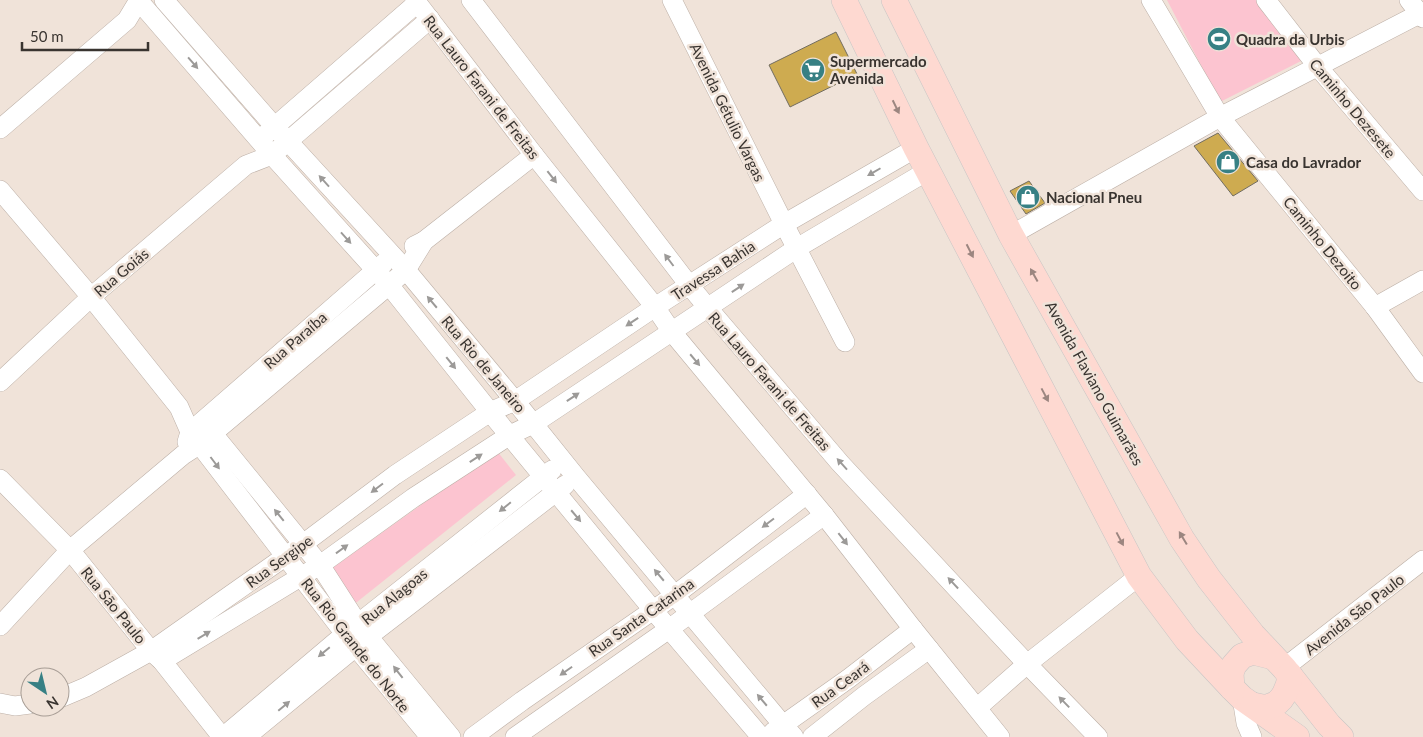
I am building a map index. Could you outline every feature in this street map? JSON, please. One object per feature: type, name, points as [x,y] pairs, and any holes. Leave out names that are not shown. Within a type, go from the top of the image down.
[{"type":"main road","points":[[844,0],[916,148],[1139,576],[1187,640],[1242,697],[1298,737]]},
{"type":"main road","name":"Avenida Flaviano Guimarães","points":[[894,0],[1011,235],[1182,539],[1209,579],[1253,635],[1341,737]]},
{"type":"main road","points":[[1253,652],[1282,667],[1289,686],[1277,703],[1271,706],[1242,697],[1231,673],[1242,656],[1253,652]]},
{"type":"street","name":"Rua Lauro Farani de Freitas","points":[[471,0],[688,285],[840,463],[1027,664],[1098,737]]},
{"type":"street","name":"Avenida Gétulio Vargas","points":[[672,0],[845,342]]},
{"type":"street","name":"Caminho Dezoito","points":[[1151,0],[1220,117],[1375,307],[1423,373]]},
{"type":"street","name":"Caminho Dezesete","points":[[1266,0],[1318,67],[1423,191]]},
{"type":"street","points":[[0,129],[127,20],[142,4],[166,1]]},
{"type":"street","name":"Rua Rio de Janeiro","points":[[166,1],[274,126],[406,270],[576,477],[789,731]]},
{"type":"street","name":"Rua Lauro Farani de Freitas","points":[[416,1],[534,155],[655,307],[672,332],[807,494],[1000,737]]},
{"type":"street","name":"Rua Goiás","points":[[246,165],[259,140],[416,1]]},
{"type":"street","name":"Rua Rio de Janeiro","points":[[142,4],[272,155],[389,285],[490,412],[760,737]]},
{"type":"street","points":[[1011,235],[1220,117],[1318,67],[1419,11]]},
{"type":"street","name":"Rua Goiás","points":[[0,382],[91,297],[246,165],[272,155],[430,19]]},
{"type":"street","name":"Travessa Bahia","points":[[490,412],[515,401],[688,285],[784,224],[916,148]]},
{"type":"street","name":"Rua Paraíba","points":[[201,432],[392,255],[424,241],[534,155]]},
{"type":"street","name":"Travessa Bahia","points":[[510,435],[533,424],[797,248],[929,170]]},
{"type":"street","name":"Rua Rio Grande do Norte","points":[[0,190],[91,297],[179,407],[320,565],[357,635]]},
{"type":"street","name":"Rua Paraíba","points":[[201,432],[389,285],[406,270],[424,241]]},
{"type":"street","points":[[1375,307],[1423,280]]},
{"type":"street","name":"Rua Sergipe","points":[[157,656],[286,556],[395,475],[490,412]]},
{"type":"street","points":[[0,626],[70,550],[183,455],[201,432]]},
{"type":"street","name":"Rua Rio Grande do Norte","points":[[201,432],[286,556],[302,576],[357,635],[408,698],[451,737]]},
{"type":"street","name":"Rua Sergipe","points":[[70,694],[157,656],[302,576],[413,498],[510,435]]},
{"type":"street","name":"Rua Alagoas","points":[[246,737],[357,635],[543,476],[564,462]]},
{"type":"street","points":[[395,475],[413,498]]},
{"type":"street","name":"Rua Alagoas","points":[[223,737],[357,635],[576,477]]},
{"type":"street","name":"Rua São Paulo","points":[[0,479],[70,550],[223,737]]},
{"type":"street","name":"Rua Santa Catarina","points":[[473,737],[675,595],[807,494]]},
{"type":"street","name":"Rua Santa Catarina","points":[[515,737],[690,614],[824,515]]},
{"type":"street","points":[[745,541],[761,562]]},
{"type":"street","name":"Avenida São Paulo","points":[[1282,667],[1423,560]]},
{"type":"street","points":[[977,708],[1027,664],[1139,576]]},
{"type":"street","name":"Rua Ceará","points":[[765,737],[789,731],[848,679],[913,629]]},
{"type":"street","name":"Rua Ceará","points":[[812,737],[864,696],[929,649]]},
{"type":"street","points":[[848,679],[864,696]]},
{"type":"street","points":[[1242,697],[1246,723],[1252,737]]},
{"type":"street","name":"Rua Rio Grande do Norte","points":[[408,698],[430,737]]},
{"type":"street","points":[[522,701],[537,721]]},
{"type":"street","points":[[0,703],[20,705]]},
{"type":"shaded area","points":[[1167,0],[1258,0],[1303,60],[1220,102]]},
{"type":"shaded area","points":[[497,451],[516,475],[352,606],[328,571]]},
{"type":"building","name":"Supermercado Avenida","points":[[836,32],[857,74],[790,107],[769,65]]},
{"type":"building","name":"Casa do Lavrador","points":[[1218,133],[1258,181],[1233,196],[1194,146]]},
{"type":"building","name":"Nacional Pneu","points":[[1029,181],[1045,203],[1026,214],[1010,191]]},
{"type":"place","name":"Quadra da Urbis","points":[[1219,39]]},
{"type":"place","name":"Supermercado Avenida","points":[[813,70]]},
{"type":"place","name":"Casa do Lavrador","points":[[1228,162]]},
{"type":"place","name":"Nacional Pneu","points":[[1028,197]]}]
